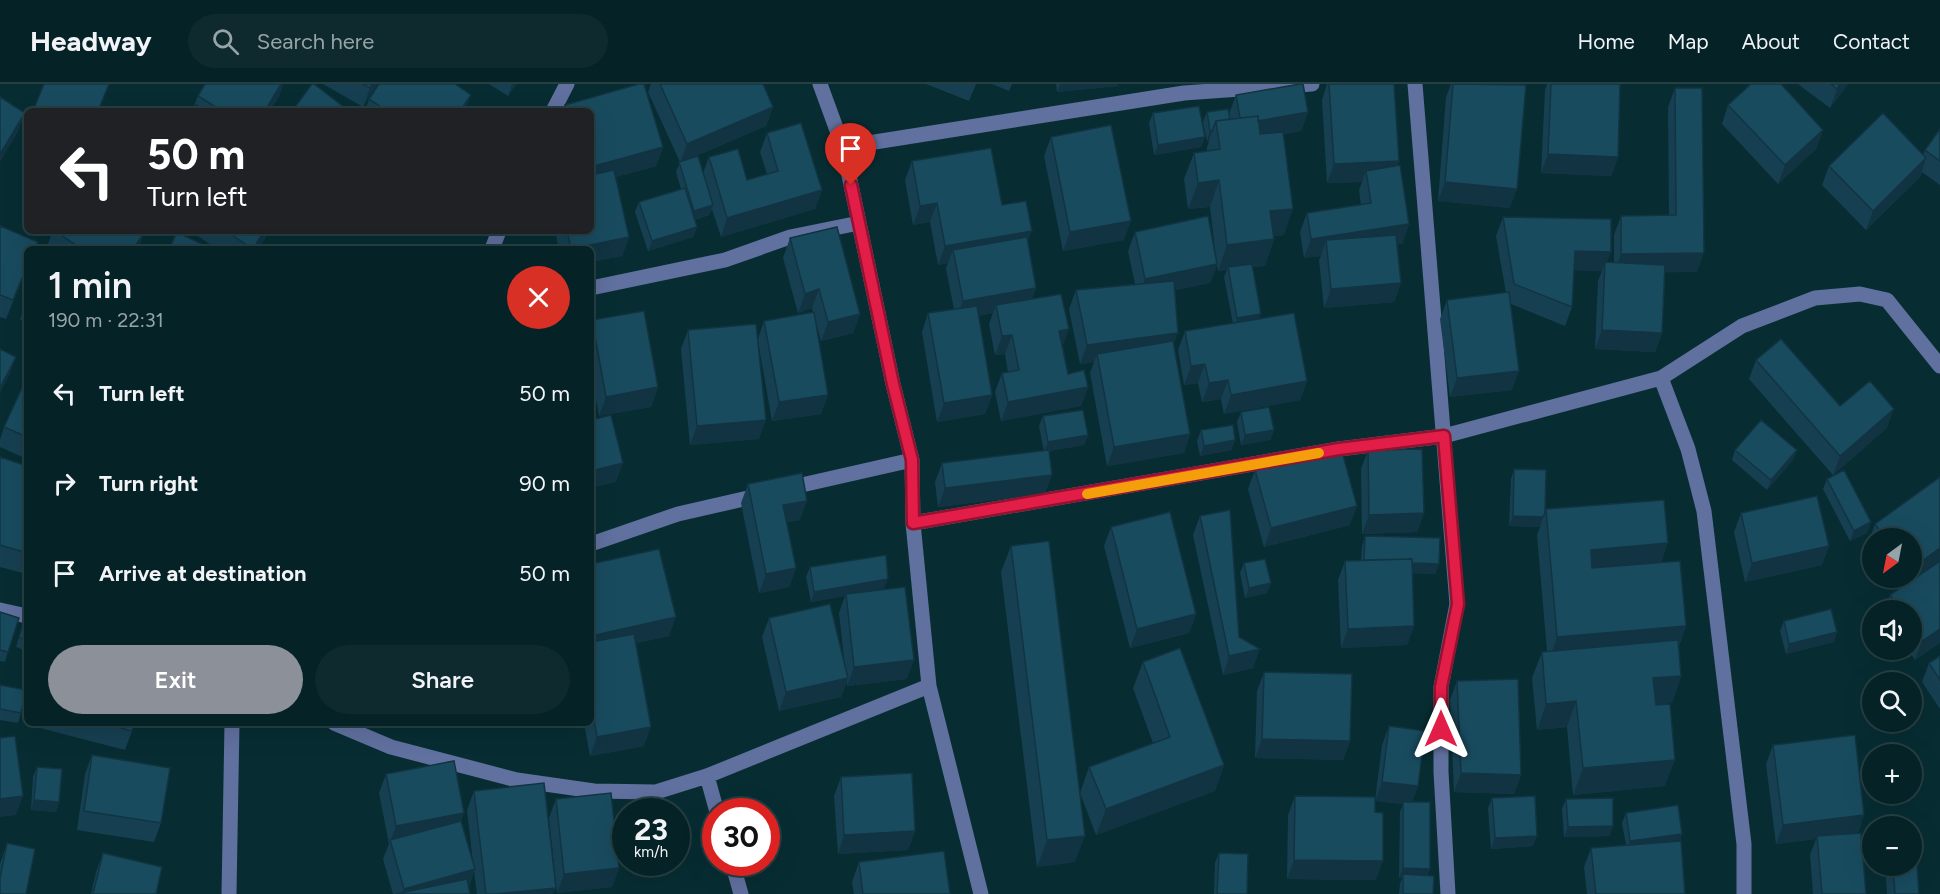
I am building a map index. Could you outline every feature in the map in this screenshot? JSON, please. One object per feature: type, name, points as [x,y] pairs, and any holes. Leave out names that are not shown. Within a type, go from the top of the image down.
[{"type":"street","points":[[555,108],[567,84]]},
{"type":"street","points":[[820,84],[843,147],[893,384],[912,460],[913,523],[929,686],[981,894]]},
{"type":"street","points":[[843,147],[1184,93],[1312,84]]},
{"type":"street","points":[[1415,84],[1458,604],[1441,687],[1441,772],[1448,894]]},
{"type":"street","points":[[594,287],[725,260],[790,237],[859,223]]},
{"type":"street","points":[[913,523],[1339,449],[1444,436],[1661,378],[1742,326],[1815,298],[1860,294],[1887,300],[1940,366]]},
{"type":"street","points":[[1661,378],[1688,450],[1704,512],[1742,833],[1744,894]]},
{"type":"street","points":[[594,543],[678,514],[912,460]]},
{"type":"street","points":[[0,610],[24,615]]},
{"type":"street","points":[[341,726],[392,747],[517,780],[583,789],[656,792],[707,776],[929,686]]},
{"type":"street","points":[[229,894],[232,726]]},
{"type":"street","points":[[707,776],[713,798]]},
{"type":"street","points":[[736,876],[741,894]]},
{"type":"building","points":[[44,84],[109,84],[99,108],[34,108]]},
{"type":"building","points":[[205,84],[281,84],[267,108],[217,108],[198,96]]},
{"type":"building","points":[[314,84],[345,108],[294,108]]},
{"type":"building","points":[[379,84],[455,84],[471,95],[462,108],[382,108],[369,99]]},
{"type":"building","points":[[644,84],[663,147],[594,166],[594,108],[566,108],[565,105]]},
{"type":"building","points":[[660,84],[763,84],[773,107],[687,144]]},
{"type":"building","points":[[1303,84],[1308,112],[1258,121],[1258,116],[1240,118],[1236,95]]},
{"type":"building","points":[[1329,84],[1394,84],[1399,161],[1334,164]]},
{"type":"building","points":[[1453,84],[1526,85],[1517,189],[1445,182]]},
{"type":"building","points":[[1551,84],[1620,84],[1618,157],[1548,154]]},
{"type":"building","points":[[1751,84],[1781,84],[1823,130],[1785,165],[1728,105]]},
{"type":"building","points":[[1675,88],[1702,88],[1704,253],[1621,254],[1621,216],[1676,215]]},
{"type":"building","points":[[0,97],[24,112],[24,115],[0,154]]},
{"type":"building","points":[[1199,106],[1205,137],[1158,145],[1153,113]]},
{"type":"building","points":[[1228,109],[1230,119],[1216,121],[1210,131],[1207,112]]},
{"type":"building","points":[[1883,113],[1926,158],[1873,211],[1829,166]]},
{"type":"building","points":[[1258,116],[1260,134],[1283,132],[1293,209],[1270,211],[1274,239],[1227,245],[1219,180],[1198,183],[1194,153],[1220,149],[1216,121]]},
{"type":"building","points":[[801,123],[822,190],[727,218],[709,157],[738,149],[747,180],[778,171],[767,133]]},
{"type":"building","points":[[1111,125],[1131,221],[1070,232],[1051,137]]},
{"type":"building","points":[[1940,129],[1940,161],[1925,150]]},
{"type":"building","points":[[991,148],[1002,205],[1026,201],[1032,231],[945,246],[937,203],[920,206],[912,161]]},
{"type":"building","points":[[698,156],[713,205],[694,211],[679,162]]},
{"type":"building","points":[[1400,165],[1409,224],[1311,239],[1307,213],[1371,203],[1366,171]]},
{"type":"building","points":[[614,170],[629,237],[586,246],[570,246],[568,234],[594,234],[594,174]]},
{"type":"building","points":[[685,188],[697,227],[652,241],[639,202]]},
{"type":"building","points":[[1208,216],[1217,264],[1145,279],[1135,232]]},
{"type":"building","points":[[1503,217],[1611,219],[1611,252],[1575,251],[1572,307],[1514,284]]},
{"type":"building","points":[[0,226],[38,242],[36,246],[24,246],[24,273],[13,300],[0,295]]},
{"type":"building","points":[[837,227],[860,314],[828,322],[819,289],[805,294],[790,238]]},
{"type":"building","points":[[60,234],[144,234],[135,246],[78,246]]},
{"type":"building","points":[[176,234],[181,234],[206,246],[170,246]]},
{"type":"building","points":[[230,234],[262,234],[255,246],[248,246]]},
{"type":"building","points":[[1396,235],[1401,283],[1331,289],[1326,240]]},
{"type":"building","points":[[1027,237],[1036,288],[963,301],[953,250]]},
{"type":"building","points":[[1605,262],[1665,265],[1662,333],[1602,330]]},
{"type":"building","points":[[1252,264],[1261,314],[1237,318],[1228,267]]},
{"type":"building","points":[[1174,281],[1178,333],[1087,345],[1076,290]]},
{"type":"building","points":[[1509,292],[1519,371],[1457,378],[1447,300]]},
{"type":"building","points":[[1061,294],[1069,329],[1059,331],[1068,374],[1084,370],[1088,387],[1008,402],[1002,373],[1019,370],[1012,335],[1002,336],[996,305]]},
{"type":"building","points":[[977,306],[992,395],[944,403],[928,313]]},
{"type":"building","points":[[644,311],[658,387],[606,397],[594,320]]},
{"type":"building","points":[[814,312],[828,395],[779,402],[764,321]]},
{"type":"building","points":[[1294,313],[1307,381],[1231,395],[1228,380],[1209,383],[1205,364],[1191,366],[1185,331]]},
{"type":"building","points":[[756,324],[766,420],[697,426],[688,330]]},
{"type":"building","points":[[1781,339],[1840,406],[1870,381],[1894,409],[1840,456],[1756,360]]},
{"type":"building","points":[[1173,341],[1190,434],[1114,447],[1097,354]]},
{"type":"building","points":[[0,349],[16,357],[0,388]]},
{"type":"building","points":[[24,384],[24,436],[4,427]]},
{"type":"building","points":[[1269,407],[1274,430],[1245,435],[1241,412]]},
{"type":"building","points":[[1083,410],[1088,435],[1048,442],[1043,416]]},
{"type":"building","points":[[611,415],[623,463],[594,470],[594,419]]},
{"type":"building","points":[[1761,420],[1797,450],[1771,480],[1735,450]]},
{"type":"building","points":[[1233,425],[1235,440],[1204,446],[1201,430]]},
{"type":"building","points":[[1341,448],[1357,506],[1271,528],[1255,470]]},
{"type":"building","points":[[1422,449],[1424,513],[1369,515],[1368,450]]},
{"type":"building","points":[[1049,450],[1052,475],[945,488],[942,463]]},
{"type":"building","points":[[0,457],[24,465],[24,552],[0,545]]},
{"type":"building","points":[[1514,469],[1546,470],[1543,517],[1513,516]]},
{"type":"building","points":[[1844,470],[1871,522],[1854,531],[1827,479]]},
{"type":"building","points":[[802,473],[807,501],[783,505],[796,568],[766,574],[748,484]]},
{"type":"building","points":[[1940,477],[1940,548],[1922,561],[1922,528],[1878,528],[1875,524]]},
{"type":"building","points":[[1817,496],[1829,546],[1752,563],[1741,513]]},
{"type":"building","points":[[1664,500],[1668,543],[1591,550],[1592,568],[1680,561],[1686,626],[1557,637],[1546,509]]},
{"type":"building","points":[[1230,510],[1239,637],[1260,649],[1229,656],[1200,516]]},
{"type":"building","points":[[1170,512],[1196,614],[1137,629],[1111,527]]},
{"type":"building","points":[[1365,536],[1440,538],[1439,564],[1412,563],[1412,559],[1364,560]]},
{"type":"building","points":[[1049,541],[1085,836],[1047,840],[1011,546]]},
{"type":"building","points":[[659,549],[676,617],[594,635],[594,563]]},
{"type":"building","points":[[886,555],[888,579],[814,592],[810,567]]},
{"type":"building","points":[[1265,559],[1271,583],[1249,588],[1244,563]]},
{"type":"building","points":[[1412,559],[1414,626],[1348,629],[1345,561]]},
{"type":"building","points":[[1940,561],[1940,629],[1922,641],[1922,600],[1894,600],[1890,595],[1900,588],[1922,588],[1922,573]]},
{"type":"building","points":[[905,587],[914,660],[854,667],[846,594]]},
{"type":"building","points":[[830,604],[848,678],[786,692],[769,618]]},
{"type":"building","points":[[1831,609],[1837,632],[1789,644],[1784,621]]},
{"type":"building","points":[[0,612],[19,618],[8,652],[0,650]]},
{"type":"building","points":[[24,621],[24,639],[19,637]]},
{"type":"building","points":[[634,634],[651,727],[597,737],[594,720],[594,641]]},
{"type":"building","points":[[1678,640],[1681,676],[1653,678],[1656,705],[1670,704],[1675,760],[1583,768],[1576,701],[1546,704],[1542,652]]},
{"type":"building","points":[[1180,648],[1224,765],[1106,809],[1089,767],[1170,737],[1143,662]]},
{"type":"building","points":[[1940,656],[1940,680],[1929,663]]},
{"type":"building","points":[[1264,672],[1352,674],[1350,741],[1262,739]]},
{"type":"building","points":[[1518,679],[1521,775],[1461,773],[1457,681]]},
{"type":"building","points":[[0,685],[24,690],[21,713],[0,709]]},
{"type":"building","points":[[113,726],[133,726],[132,731]]},
{"type":"building","points":[[1389,726],[1425,731],[1418,786],[1382,782]]},
{"type":"building","points":[[1855,735],[1864,815],[1783,825],[1773,745]]},
{"type":"building","points":[[15,736],[23,796],[0,799],[0,738]]},
{"type":"building","points":[[92,755],[170,768],[161,823],[84,811]]},
{"type":"building","points":[[454,761],[464,813],[396,826],[386,774]]},
{"type":"building","points":[[37,767],[62,769],[59,802],[34,800]]},
{"type":"building","points":[[912,773],[915,831],[844,835],[841,777]]},
{"type":"building","points":[[544,783],[556,888],[486,894],[474,791]]},
{"type":"building","points":[[611,793],[612,869],[564,874],[556,799]]},
{"type":"building","points":[[1295,796],[1375,797],[1375,812],[1383,813],[1383,861],[1294,860]]},
{"type":"building","points":[[1535,796],[1537,836],[1495,838],[1492,798]]},
{"type":"building","points":[[1613,798],[1613,826],[1568,827],[1566,799]]},
{"type":"building","points":[[1403,802],[1430,802],[1430,869],[1403,868]]},
{"type":"building","points":[[1678,805],[1682,834],[1630,841],[1626,813]]},
{"type":"building","points":[[461,821],[475,869],[404,889],[390,840]]},
{"type":"building","points":[[1861,833],[1862,876],[1865,876],[1866,894],[1822,894],[1817,836]]},
{"type":"building","points":[[1681,841],[1685,894],[1596,894],[1591,848]]},
{"type":"building","points":[[7,843],[35,849],[26,894],[0,894],[0,878]]},
{"type":"building","points":[[944,851],[950,894],[863,894],[859,862]]},
{"type":"building","points":[[103,853],[162,867],[156,894],[93,894]]},
{"type":"building","points":[[1219,853],[1248,854],[1247,894],[1217,894]]},
{"type":"building","points":[[1403,874],[1434,876],[1433,894],[1403,894]]},
{"type":"building","points":[[1894,876],[1918,876],[1919,894],[1895,894]]},
{"type":"building","points":[[467,879],[470,894],[396,894]]},
{"type":"slow traffic","points":[[1087,494],[1319,453]]},
{"type":"route","points":[[851,185],[893,384],[912,460],[913,523],[1339,449],[1444,436],[1458,604],[1441,687],[1441,729]]}]
